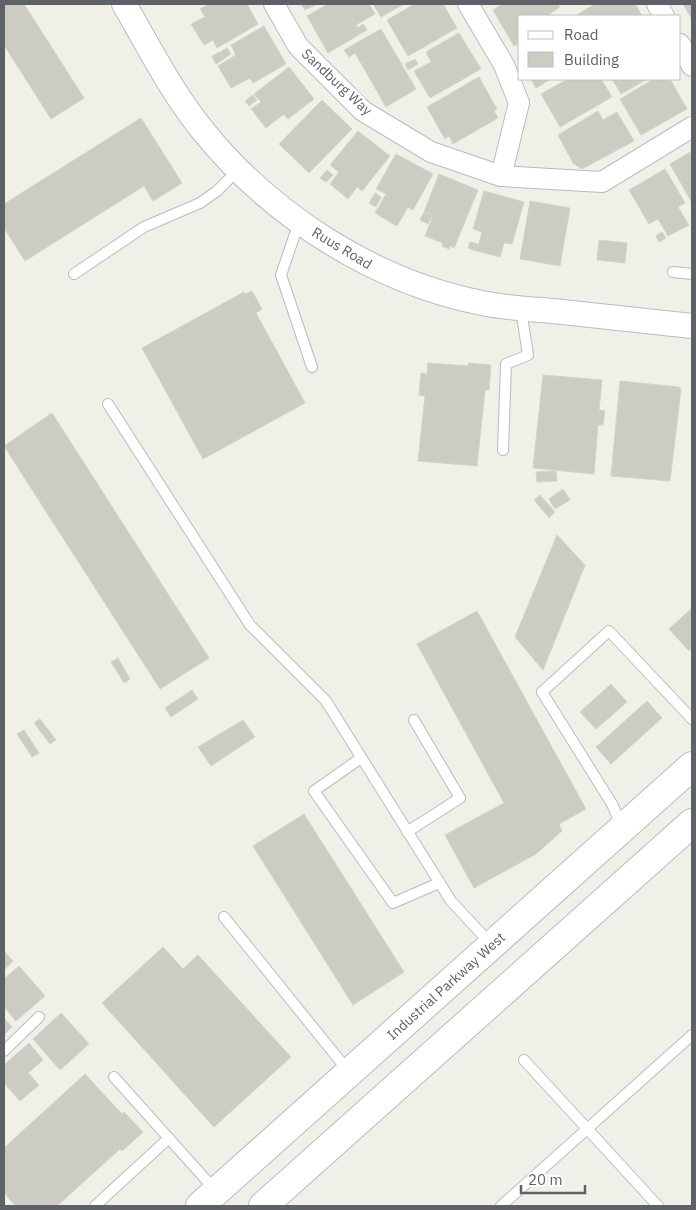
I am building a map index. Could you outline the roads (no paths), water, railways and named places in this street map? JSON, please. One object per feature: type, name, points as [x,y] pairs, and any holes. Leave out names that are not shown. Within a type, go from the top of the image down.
[{"type":"main road","name":"Industrial Parkway West","points":[[208,1199],[692,766]]},
{"type":"main road","points":[[263,1206],[692,823]]},
{"type":"street","name":"Ruus Road","points":[[124,4],[171,85],[204,132],[239,169],[300,222],[363,263],[433,290],[482,303],[692,326]]},
{"type":"street","name":"Sandburg Way","points":[[274,4],[298,46],[363,111],[431,152],[501,176],[602,182],[692,127]]},
{"type":"street","points":[[468,4],[504,65],[519,103],[501,176]]},
{"type":"street","points":[[657,4],[663,15]]},
{"type":"street","points":[[681,46],[692,66]]},
{"type":"lane","points":[[74,274],[144,227],[200,203],[217,191],[239,169]]},
{"type":"lane","points":[[300,222],[281,275],[312,367]]},
{"type":"lane","points":[[673,272],[692,274]]},
{"type":"lane","points":[[502,450],[506,364],[528,355],[521,308]]},
{"type":"lane","points":[[108,404],[250,625],[326,701],[451,901],[492,945]]},
{"type":"lane","points":[[623,828],[612,804],[542,692],[609,631],[692,719]]},
{"type":"lane","points":[[407,832],[460,798],[414,720]]},
{"type":"lane","points":[[361,758],[314,791],[393,903],[439,883]]},
{"type":"lane","points":[[224,917],[350,1072]]},
{"type":"lane","points":[[4,1051],[39,1017]]},
{"type":"lane","points":[[501,1206],[692,1035]]},
{"type":"lane","points":[[524,1060],[658,1206]]},
{"type":"lane","points":[[114,1078],[169,1138],[208,1199]]},
{"type":"lane","points":[[95,1206],[169,1138]]}]
